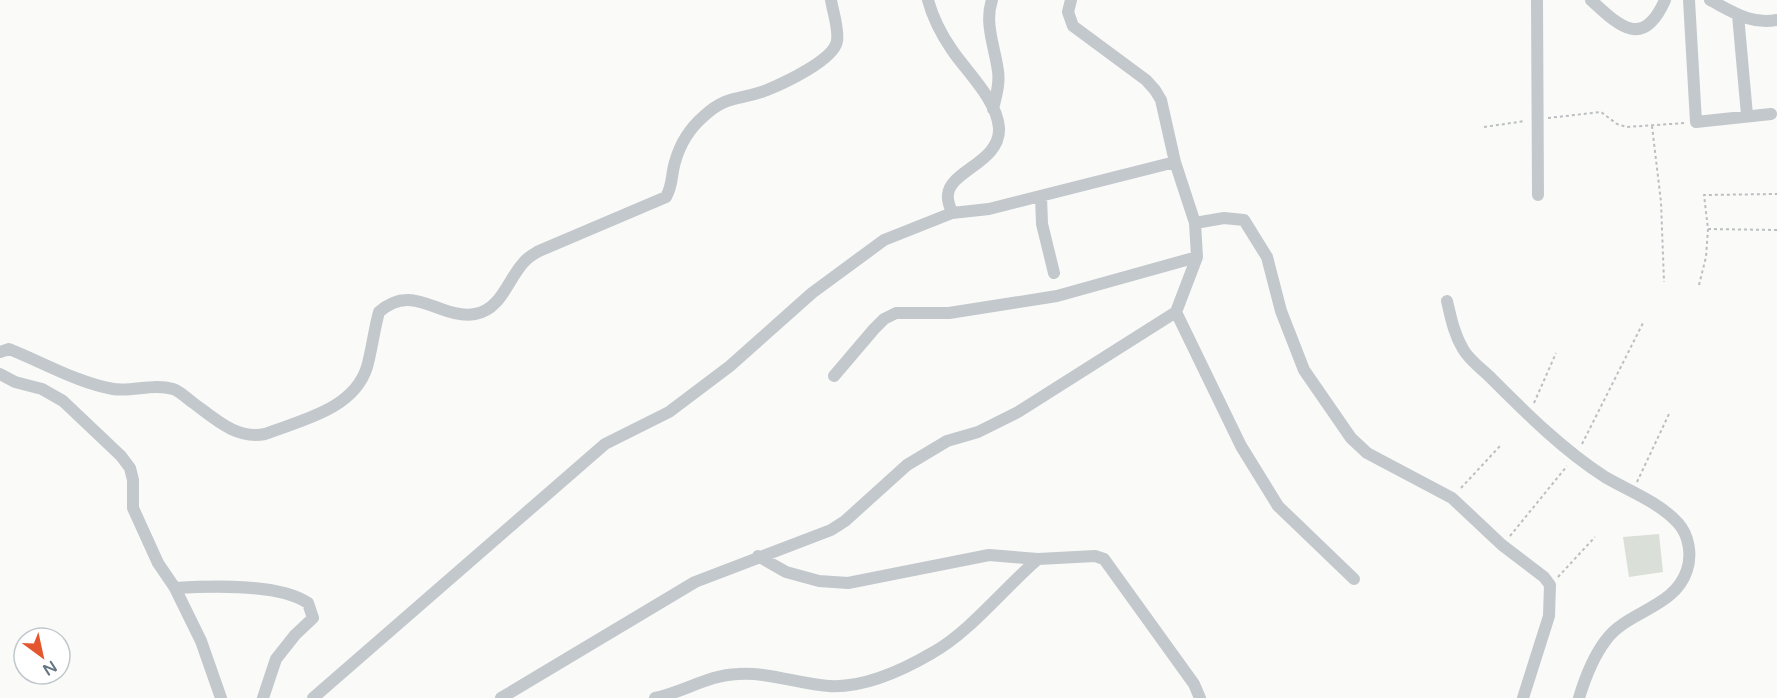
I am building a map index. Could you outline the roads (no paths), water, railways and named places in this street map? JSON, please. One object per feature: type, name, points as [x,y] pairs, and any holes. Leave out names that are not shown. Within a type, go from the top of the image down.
[{"type":"street","points":[[0,352],[9,349],[104,387],[126,391],[159,387],[175,389],[227,429],[244,433],[266,434],[319,413],[346,399],[357,388],[367,369],[379,312],[393,302],[410,300],[464,314],[483,311],[498,299],[525,261],[539,251],[666,197],[670,190],[674,163],[682,144],[693,126],[707,113],[741,95],[765,91],[824,60],[833,50],[837,43],[837,34],[831,0]]},
{"type":"street","points":[[928,0],[933,19],[942,36],[993,109],[998,124],[997,139],[989,154],[950,188],[947,197],[952,213]]},
{"type":"street","points":[[992,0],[990,38],[998,70],[998,87],[993,109]]},
{"type":"street","points":[[501,698],[694,582],[831,530],[845,521],[907,465],[947,441],[978,432],[1018,412],[1176,312],[1197,257],[1195,223],[1175,162],[1161,100],[1146,80],[1073,26],[1068,12],[1071,0]]},
{"type":"street","points":[[1538,0],[1536,120],[1538,195]]},
{"type":"street","points":[[1591,0],[1620,26],[1631,31],[1652,22],[1665,0]]},
{"type":"street","points":[[1689,0],[1696,122],[1772,114]]},
{"type":"street","points":[[1710,0],[1738,15],[1766,22],[1777,20]]},
{"type":"street","points":[[1738,15],[1747,116]]},
{"type":"street","points":[[313,698],[605,444],[669,412],[730,366],[812,293],[884,240],[952,213],[989,209],[1175,162]]},
{"type":"street","points":[[1041,196],[1042,224],[1054,273]]},
{"type":"street","points":[[1195,223],[1224,218],[1244,220],[1267,256],[1281,311],[1304,370],[1338,422],[1367,453],[1452,498],[1502,545],[1544,577],[1550,585],[1549,616],[1522,698]]},
{"type":"street","points":[[834,376],[884,319],[896,314],[949,313],[1058,296],[1197,257]]},
{"type":"street","points":[[1447,301],[1454,331],[1464,351],[1526,413],[1576,455],[1667,513],[1679,524],[1688,539],[1688,568],[1682,581],[1665,600],[1639,613],[1606,639],[1586,677],[1579,698]]},
{"type":"street","points":[[1176,312],[1241,446],[1278,506],[1354,579]]},
{"type":"street","points":[[0,374],[15,382],[42,389],[63,401],[121,456],[130,468],[133,480],[133,508],[158,563],[175,588],[201,642],[221,698]]},
{"type":"street","points":[[758,556],[786,572],[819,581],[849,583],[988,555],[1038,559],[1095,556],[1104,559],[1194,684],[1200,698]]},
{"type":"street","points":[[655,698],[708,679],[738,674],[772,676],[828,686],[848,686],[870,680],[933,653],[961,632],[1038,559]]},
{"type":"street","points":[[175,588],[225,585],[292,596],[308,603],[313,618],[295,635],[276,659],[263,698]]}]
